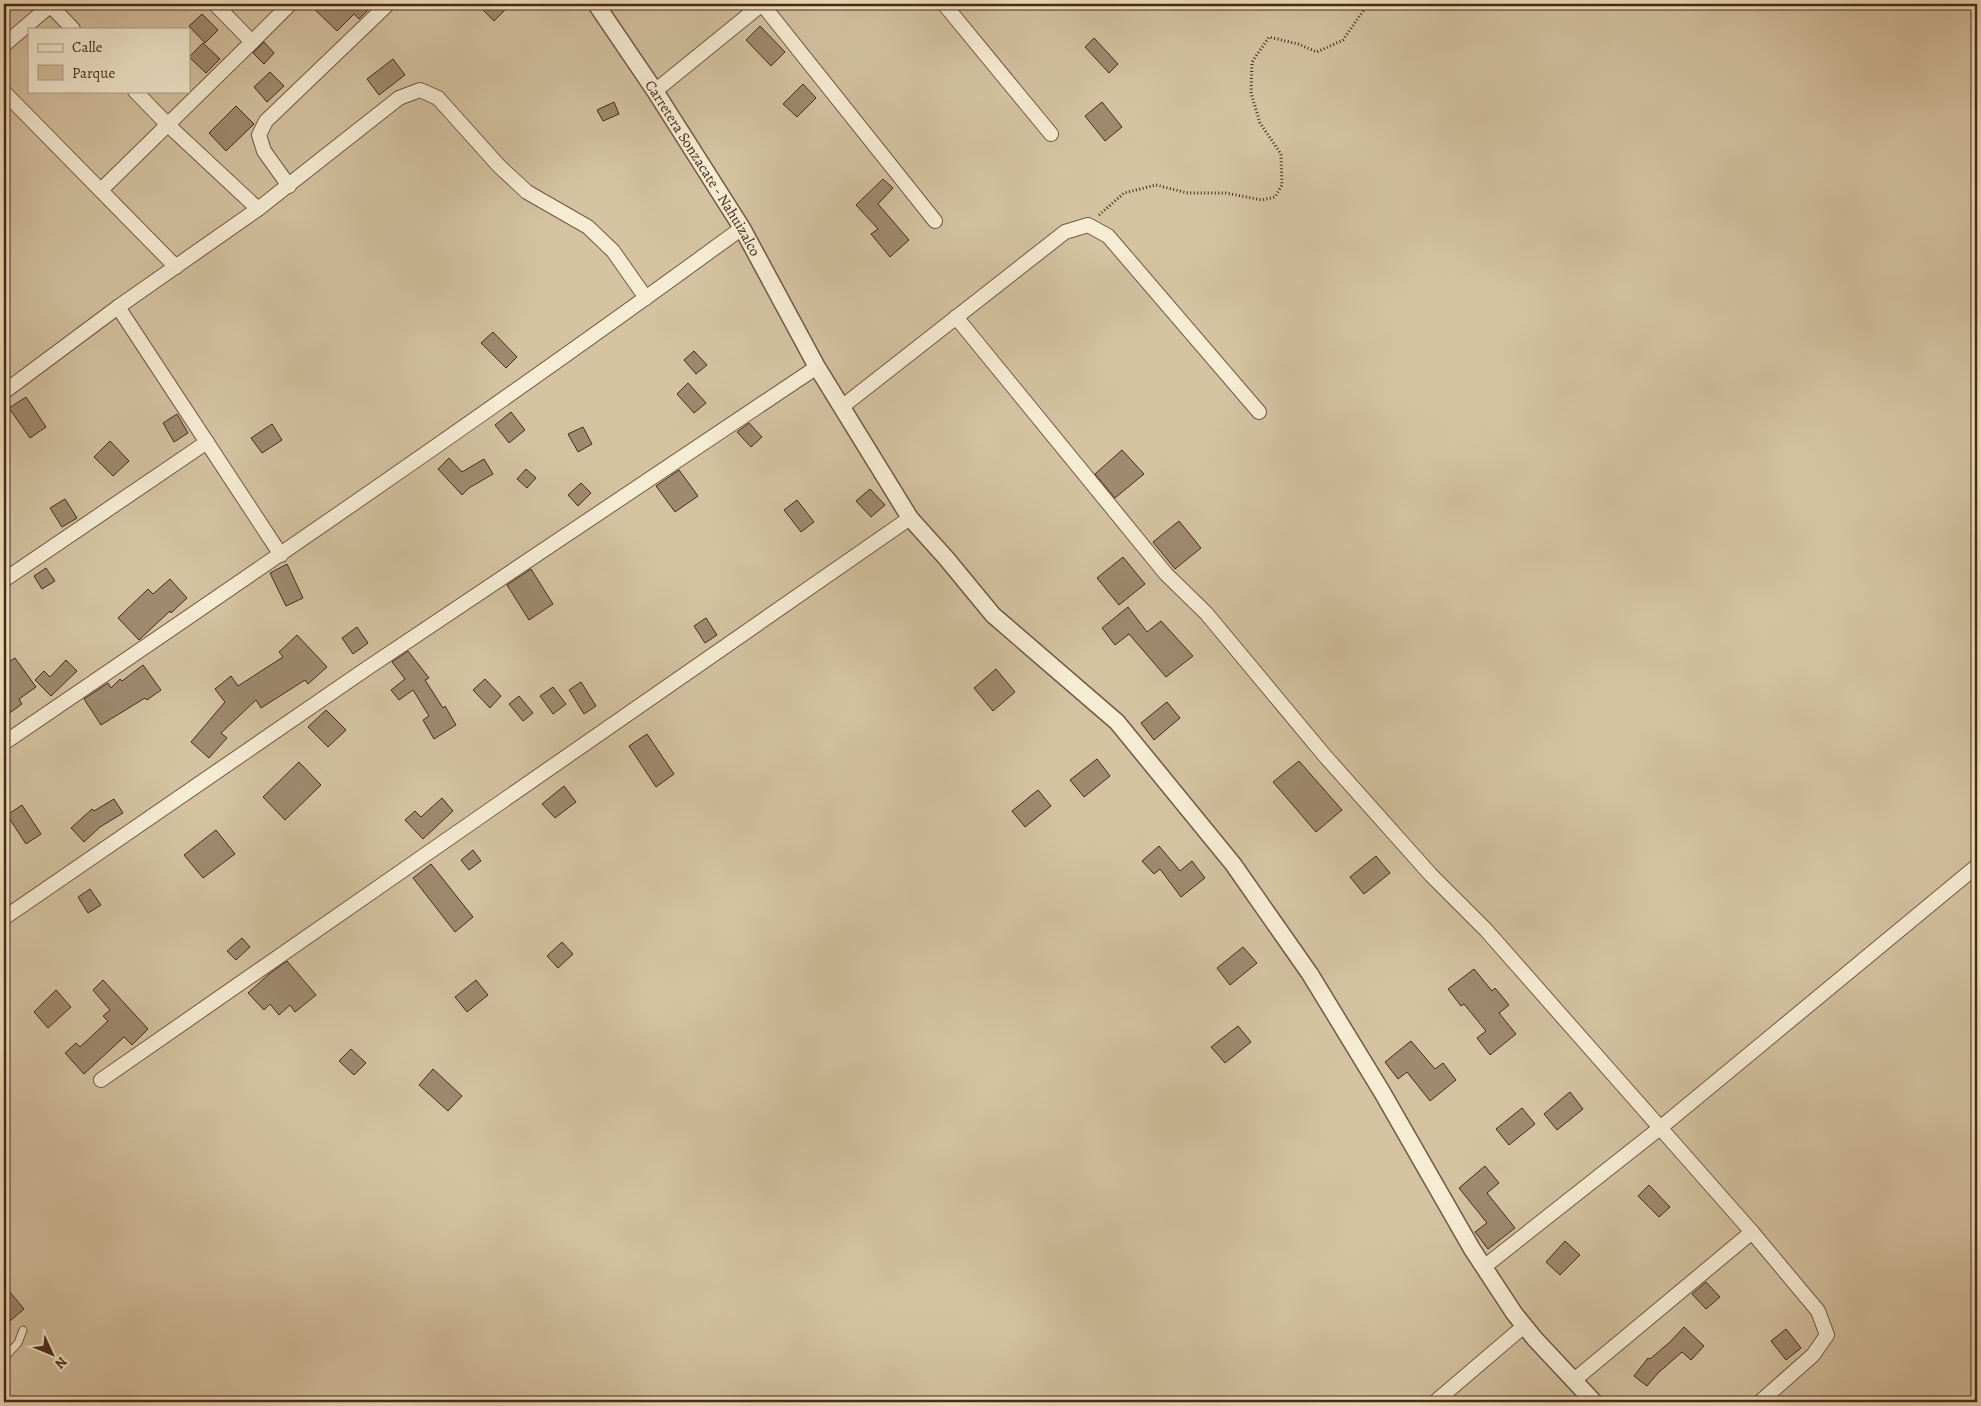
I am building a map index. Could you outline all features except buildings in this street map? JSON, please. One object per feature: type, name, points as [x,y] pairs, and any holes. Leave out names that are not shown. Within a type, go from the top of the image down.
[{"type":"street","points":[[4,45],[50,4],[72,28]]},
{"type":"street","points":[[215,4],[252,42]]},
{"type":"street","points":[[101,190],[290,4]]},
{"type":"street","points":[[289,186],[264,151],[259,135],[266,121],[388,4]]},
{"type":"street","name":"Carretera Sonzacate - Nahuizalco","points":[[596,4],[655,91],[742,228],[817,367],[843,406],[910,518],[993,615],[1116,722],[1233,864],[1310,974],[1382,1092],[1461,1231],[1514,1313],[1573,1381],[1594,1402]]},
{"type":"street","points":[[655,91],[762,4],[935,221]]},
{"type":"street","points":[[944,4],[1051,134]]},
{"type":"street","points":[[4,392],[118,307],[289,186],[399,98],[420,90],[438,98],[499,166],[527,192],[588,226],[613,251],[646,298]]},
{"type":"street","points":[[4,92],[176,267]]},
{"type":"street","points":[[135,92],[258,209]]},
{"type":"street","points":[[843,406],[1065,232],[1088,225],[1108,236],[1259,412]]},
{"type":"street","points":[[4,743],[281,555],[646,298],[742,228]]},
{"type":"street","points":[[118,307],[281,555]]},
{"type":"street","points":[[956,317],[1166,574],[1206,613],[1325,756],[1431,874],[1486,930],[1752,1232],[1818,1311],[1826,1334],[1813,1355],[1760,1402]]},
{"type":"street","points":[[4,918],[366,669],[817,367]]},
{"type":"street","points":[[4,580],[207,442]]},
{"type":"street","points":[[101,1080],[910,518]]},
{"type":"street","points":[[1484,1267],[1660,1128],[1977,866]]},
{"type":"street","points":[[1573,1381],[1752,1232]]},
{"type":"street","points":[[1435,1402],[1524,1326]]},
{"type":"lane","points":[[4,1358],[18,1344],[23,1330]]},
{"type":"path","points":[[1088,225],[1124,193],[1156,185],[1188,193],[1226,193],[1262,200],[1275,197],[1282,185],[1281,154],[1260,123],[1252,93],[1252,62],[1269,37],[1298,44],[1317,52],[1342,40],[1368,4]]},
{"type":"green space","points":[[4,4],[1977,4],[1977,1402],[4,1402]]}]
